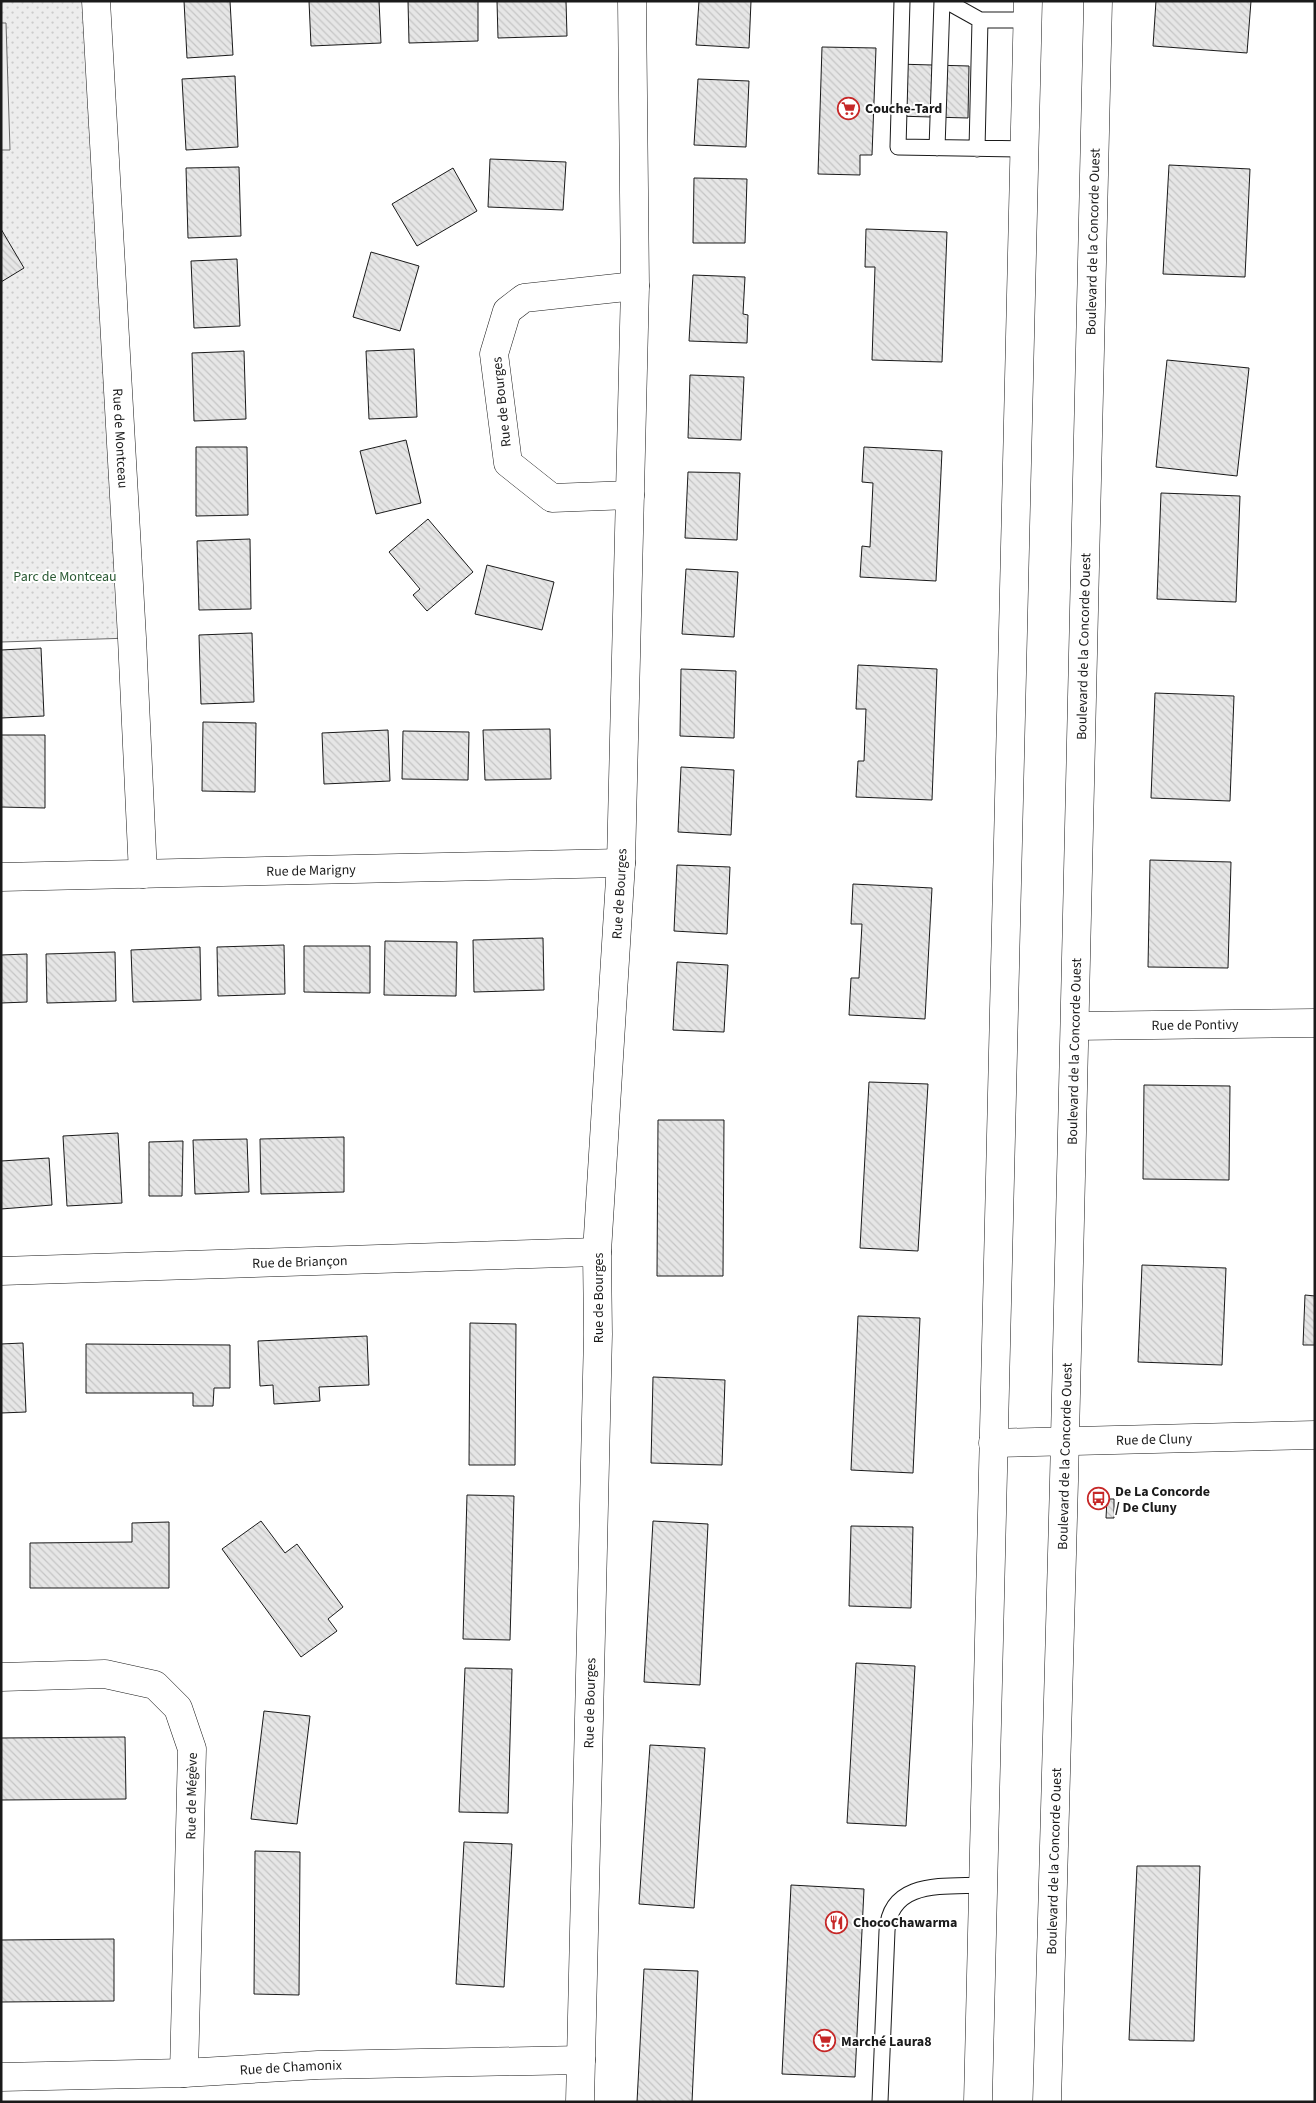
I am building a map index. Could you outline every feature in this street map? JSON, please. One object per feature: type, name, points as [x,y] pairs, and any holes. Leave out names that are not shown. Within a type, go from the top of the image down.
[{"type":"street","name":"Rue de Montceau","points":[[96,1],[132,638],[143,874]]},
{"type":"street","name":"Rue de Bourges","points":[[580,2102],[598,1344],[597,1252],[622,863],[635,286],[632,1]]},
{"type":"street","name":"Boulevard de la Concorde Ouest","points":[[1047,2102],[1065,1441],[1098,1]]},
{"type":"street","points":[[978,2102],[1028,11]]},
{"type":"street","name":"Rue de Bourges","points":[[630,495],[552,498],[508,463],[494,354],[507,311],[524,298],[635,286]]},
{"type":"street","name":"Rue de Marigny","points":[[1,877],[622,863]]},
{"type":"street","name":"Rue de Pontivy","points":[[1075,1026],[1315,1023]]},
{"type":"street","name":"Rue de Briançon","points":[[1,1271],[597,1252]]},
{"type":"street","name":"Rue de Cluny","points":[[993,1443],[1315,1435]]},
{"type":"street","name":"Rue de Mégève","points":[[1,1677],[105,1674],[155,1685],[178,1708],[192,1749],[184,2073]]},
{"type":"street","name":"Rue de Chamonix","points":[[1,2077],[184,2073],[318,2065],[581,2060]]},
{"type":"lane","points":[[902,1],[898,147],[1026,149]]},
{"type":"lane","points":[[937,148],[942,1]]},
{"type":"lane","points":[[946,1],[980,20],[1028,11]]},
{"type":"lane","points":[[978,149],[980,20]]},
{"type":"lane","points":[[880,2102],[888,1923],[890,1914],[901,1899],[926,1887],[983,1885]]},
{"type":"green space","name":"Parc de Montceau","points":[[1,1],[96,1],[132,638],[1,642]]},
{"type":"shaded area","points":[[1,23],[6,23],[10,150],[1,150]]},
{"type":"building","points":[[184,1],[230,1],[233,55],[187,58]]},
{"type":"building","points":[[309,1],[379,1],[381,43],[311,46]]},
{"type":"building","points":[[408,1],[478,1],[478,41],[409,43]]},
{"type":"building","points":[[497,1],[566,1],[567,36],[498,38]]},
{"type":"building","points":[[699,1],[751,1],[749,48],[696,45]]},
{"type":"building","points":[[1156,1],[1251,1],[1247,53],[1153,46]]},
{"type":"building","points":[[822,47],[876,48],[872,155],[860,155],[860,175],[818,174]]},
{"type":"building","points":[[896,64],[969,66],[968,118],[895,116]]},
{"type":"building","points":[[235,76],[238,147],[186,150],[182,79]]},
{"type":"building","points":[[698,79],[749,81],[746,147],[694,145]]},
{"type":"building","points":[[490,159],[566,162],[563,210],[488,207]]},
{"type":"building","points":[[1169,165],[1250,169],[1245,277],[1163,274]]},
{"type":"building","points":[[239,167],[241,236],[188,238],[186,168]]},
{"type":"building","points":[[453,168],[477,211],[417,246],[392,204]]},
{"type":"building","points":[[694,178],[747,179],[745,243],[693,243]]},
{"type":"building","points":[[1,229],[24,268],[1,282]]},
{"type":"building","points":[[866,229],[947,232],[942,362],[872,360],[875,267],[865,267]]},
{"type":"building","points":[[371,252],[419,266],[400,331],[353,317]]},
{"type":"building","points":[[237,259],[240,326],[194,328],[191,261]]},
{"type":"building","points":[[693,275],[745,277],[743,314],[748,315],[747,343],[689,341]]},
{"type":"building","points":[[414,349],[417,417],[369,419],[366,351]]},
{"type":"building","points":[[244,351],[246,419],[194,421],[192,353]]},
{"type":"building","points":[[1167,360],[1249,368],[1237,476],[1156,467]]},
{"type":"building","points":[[690,375],[744,377],[741,440],[688,438]]},
{"type":"building","points":[[406,440],[421,503],[376,514],[360,451]]},
{"type":"building","points":[[196,447],[247,447],[248,515],[196,516]]},
{"type":"building","points":[[864,447],[942,451],[936,581],[860,577],[862,546],[870,547],[873,483],[862,482]]},
{"type":"building","points":[[688,472],[740,473],[737,540],[685,538]]},
{"type":"building","points":[[1161,493],[1240,496],[1236,602],[1157,599]]},
{"type":"building","points":[[428,519],[473,572],[427,611],[413,595],[420,589],[389,552]]},
{"type":"building","points":[[250,539],[251,609],[199,610],[197,541]]},
{"type":"building","points":[[487,565],[554,582],[542,630],[475,614]]},
{"type":"building","points":[[686,569],[738,572],[734,637],[682,634]]},
{"type":"building","points":[[252,633],[254,702],[201,704],[199,635]]},
{"type":"building","points":[[41,648],[44,716],[1,718],[1,650]]},
{"type":"building","points":[[858,665],[937,669],[932,800],[856,797],[858,761],[864,761],[866,709],[856,709]]},
{"type":"building","points":[[681,669],[736,671],[734,738],[680,736]]},
{"type":"building","points":[[1155,693],[1234,696],[1230,801],[1151,798]]},
{"type":"building","points":[[203,722],[256,723],[255,792],[202,791]]},
{"type":"building","points":[[550,729],[551,779],[485,780],[483,730]]},
{"type":"building","points":[[388,730],[390,781],[324,784],[322,733]]},
{"type":"building","points":[[403,731],[469,732],[468,780],[402,779]]},
{"type":"building","points":[[1,735],[45,735],[45,808],[1,807]]},
{"type":"building","points":[[681,767],[734,770],[731,835],[678,832]]},
{"type":"building","points":[[1150,860],[1231,862],[1228,968],[1148,967]]},
{"type":"building","points":[[677,865],[730,867],[727,934],[674,931]]},
{"type":"building","points":[[853,884],[932,888],[925,1019],[849,1015],[851,978],[859,978],[862,924],[851,924]]},
{"type":"building","points":[[543,938],[544,990],[474,992],[473,940]]},
{"type":"building","points":[[385,941],[457,942],[456,996],[384,995]]},
{"type":"building","points":[[284,945],[285,994],[218,996],[217,947]]},
{"type":"building","points":[[304,946],[370,946],[370,993],[304,992]]},
{"type":"building","points":[[200,947],[201,1000],[133,1002],[131,950]]},
{"type":"building","points":[[115,952],[116,1001],[47,1003],[46,954]]},
{"type":"building","points":[[27,954],[27,1002],[1,1003],[1,955]]},
{"type":"building","points":[[677,962],[728,965],[724,1032],[673,1030]]},
{"type":"building","points":[[869,1082],[928,1084],[918,1251],[860,1248]]},
{"type":"building","points":[[1144,1085],[1230,1086],[1229,1180],[1143,1179]]},
{"type":"building","points":[[658,1120],[724,1120],[723,1276],[657,1276]]},
{"type":"building","points":[[118,1133],[122,1203],[67,1206],[63,1136]]},
{"type":"building","points":[[344,1137],[344,1192],[261,1194],[260,1139]]},
{"type":"building","points":[[247,1139],[249,1192],[195,1194],[193,1140]]},
{"type":"building","points":[[183,1141],[182,1196],[149,1196],[149,1142]]},
{"type":"building","points":[[49,1158],[52,1205],[1,1209],[1,1161]]},
{"type":"building","points":[[1142,1265],[1226,1268],[1222,1365],[1138,1362]]},
{"type":"building","points":[[1305,1295],[1315,1296],[1315,1345],[1303,1345]]},
{"type":"building","points":[[858,1316],[920,1318],[913,1473],[851,1470]]},
{"type":"building","points":[[470,1323],[516,1324],[515,1465],[469,1465]]},
{"type":"building","points":[[367,1336],[369,1385],[319,1387],[320,1401],[274,1404],[273,1385],[260,1386],[258,1341]]},
{"type":"building","points":[[23,1343],[26,1412],[1,1413],[1,1344]]},
{"type":"building","points":[[86,1344],[230,1345],[230,1388],[214,1388],[213,1406],[193,1406],[193,1393],[86,1393]]},
{"type":"building","points":[[653,1377],[725,1380],[722,1465],[651,1463]]},
{"type":"building","points":[[467,1495],[514,1496],[510,1640],[463,1639]]},
{"type":"building","points":[[1107,1499],[1114,1499],[1114,1518],[1106,1518]]},
{"type":"building","points":[[261,1521],[285,1553],[297,1544],[343,1607],[328,1619],[337,1631],[301,1657],[222,1549]]},
{"type":"building","points":[[653,1521],[708,1524],[700,1685],[644,1682]]},
{"type":"building","points":[[169,1522],[169,1588],[30,1588],[30,1543],[132,1542],[132,1523]]},
{"type":"building","points":[[851,1526],[913,1527],[911,1608],[849,1606]]},
{"type":"building","points":[[856,1663],[915,1666],[906,1826],[847,1823]]},
{"type":"building","points":[[465,1668],[512,1669],[508,1813],[459,1812]]},
{"type":"building","points":[[264,1711],[310,1716],[297,1824],[251,1819]]},
{"type":"building","points":[[125,1737],[126,1799],[1,1800],[1,1738]]},
{"type":"building","points":[[650,1745],[705,1748],[694,1908],[639,1904]]},
{"type":"building","points":[[464,1842],[512,1844],[504,1987],[456,1984]]},
{"type":"building","points":[[255,1851],[300,1852],[299,1995],[254,1994]]},
{"type":"building","points":[[1137,1866],[1200,1866],[1194,2041],[1129,2040]]},
{"type":"building","points":[[791,1885],[864,1889],[855,2077],[782,2074]]},
{"type":"building","points":[[114,1939],[114,2001],[1,2002],[1,1940]]},
{"type":"building","points":[[644,1969],[698,1971],[692,2102],[637,2102]]},
{"type":"place","name":"Couche-Tard","points":[[849,108]]},
{"type":"place","name":"De La Concorde / De Cluny","points":[[1099,1499]]},
{"type":"place","name":"ChocoChawarma","points":[[837,1922]]},
{"type":"place","name":"Marché Laura8","points":[[825,2041]]}]
